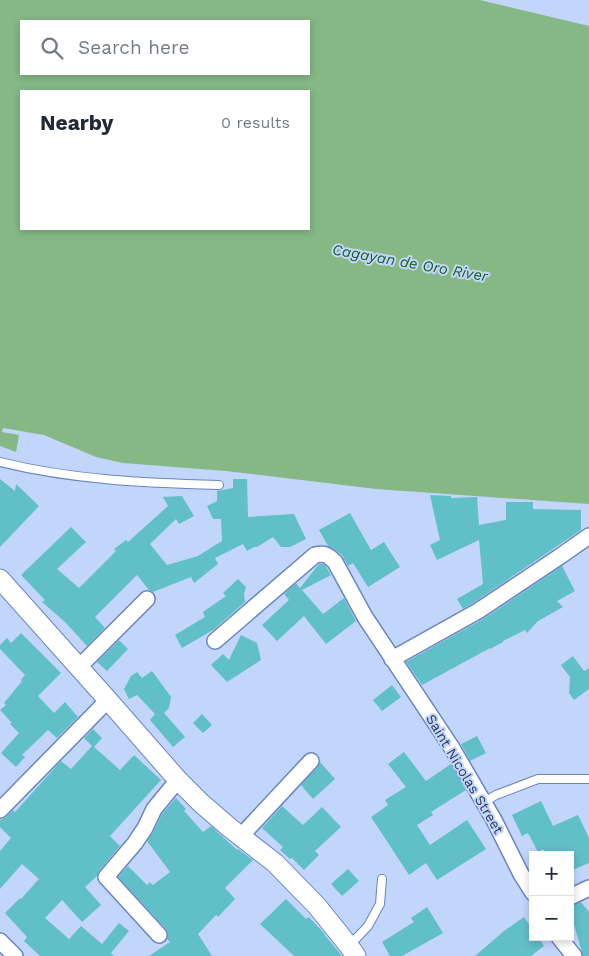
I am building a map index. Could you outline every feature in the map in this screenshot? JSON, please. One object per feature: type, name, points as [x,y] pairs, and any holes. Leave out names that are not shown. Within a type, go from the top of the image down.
[{"type":"street","points":[[392,658],[478,611],[589,536]]},
{"type":"street","name":"Saint Nicolas Street","points":[[215,641],[315,555],[323,554],[329,556],[335,562],[365,617],[452,748],[494,820],[529,887]]},
{"type":"street","points":[[0,579],[178,780],[201,803],[275,863],[317,906],[352,951]]},
{"type":"street","points":[[79,667],[147,599]]},
{"type":"street","points":[[0,810],[108,700]]},
{"type":"street","points":[[241,836],[311,761]]},
{"type":"street","points":[[159,935],[106,877],[135,843],[154,809],[178,780]]},
{"type":"street","points":[[572,896],[589,888]]},
{"type":"street","points":[[0,941],[15,956]]},
{"type":"street","points":[[562,941],[574,956]]},
{"type":"lane","points":[[0,462],[65,475],[114,480],[219,485]]},
{"type":"lane","points":[[484,802],[496,795],[538,779],[589,779]]},
{"type":"lane","points":[[352,951],[380,904],[382,879]]},
{"type":"water","name":"Cagayan de Oro River","points":[[0,0],[480,0],[589,26],[589,504],[376,489],[226,471],[123,463],[96,457],[44,435],[3,428],[2,432],[19,435],[16,452],[0,446]]},
{"type":"building","points":[[0,479],[15,491],[16,484],[39,506],[0,547]]},
{"type":"building","points":[[233,479],[247,479],[248,517],[294,514],[306,539],[290,547],[281,547],[273,537],[247,551],[243,544],[215,558],[218,564],[194,583],[191,577],[153,592],[149,590],[137,575],[95,617],[105,628],[87,646],[65,622],[42,602],[45,600],[21,575],[71,527],[86,542],[57,569],[79,588],[116,551],[114,549],[126,540],[128,542],[168,506],[163,497],[182,496],[194,516],[179,524],[176,519],[150,544],[167,565],[198,556],[222,541],[221,519],[213,519],[207,506],[217,501],[217,491],[233,488]]},
{"type":"building","points":[[430,495],[451,496],[451,498],[477,497],[479,525],[506,520],[506,502],[533,502],[533,509],[581,510],[581,530],[463,609],[457,599],[483,584],[479,540],[437,560],[430,545],[440,540]]},
{"type":"building","points":[[350,513],[371,550],[384,542],[400,567],[368,587],[353,563],[348,566],[342,555],[328,546],[319,530]]},
{"type":"building","points":[[319,564],[325,565],[331,575],[302,590],[323,614],[344,598],[356,621],[326,644],[304,616],[277,641],[262,625],[289,600],[284,594],[296,583],[300,588]]},
{"type":"building","points":[[562,566],[575,591],[557,601],[563,607],[538,621],[527,633],[525,630],[422,685],[406,662],[483,619]]},
{"type":"building","points":[[238,579],[246,587],[244,594],[245,602],[213,630],[182,648],[175,635],[205,617],[203,612],[226,596],[223,593]]},
{"type":"building","points":[[21,633],[61,673],[38,696],[54,713],[65,702],[78,717],[57,738],[48,730],[22,755],[25,757],[16,767],[1,753],[19,733],[0,710],[6,705],[4,703],[25,675],[0,649],[0,645],[7,638],[11,643]]},
{"type":"building","points":[[241,635],[257,643],[261,660],[227,682],[211,665],[223,654],[229,660]]},
{"type":"building","points":[[119,640],[128,649],[107,671],[97,662]]},
{"type":"building","points":[[573,656],[584,671],[589,668],[589,689],[574,700],[569,693],[570,677],[561,665]]},
{"type":"building","points":[[152,671],[171,697],[169,708],[164,713],[185,737],[173,747],[150,720],[155,714],[137,695],[129,699],[124,689],[131,676],[137,672],[142,678]]},
{"type":"building","points":[[392,685],[401,697],[382,711],[373,700]]},
{"type":"building","points":[[202,714],[212,725],[203,733],[193,723]]},
{"type":"building","points":[[93,729],[102,738],[94,747],[120,770],[134,755],[161,780],[110,836],[120,846],[97,876],[85,887],[101,905],[82,922],[62,900],[45,918],[69,939],[81,926],[102,944],[119,923],[129,931],[111,953],[114,956],[40,956],[24,941],[27,937],[5,913],[39,879],[22,864],[0,889],[0,851],[11,838],[0,827],[0,820],[13,810],[15,812],[61,761],[71,769],[92,746],[84,738]]},
{"type":"building","points":[[477,736],[486,753],[470,761],[461,744]]},
{"type":"building","points":[[404,752],[426,781],[451,764],[466,790],[431,812],[433,815],[417,825],[430,845],[467,820],[486,849],[437,880],[426,863],[409,875],[371,817],[388,805],[385,800],[406,787],[388,764]]},
{"type":"building","points":[[320,762],[335,779],[313,799],[301,785],[318,767]]},
{"type":"building","points":[[176,798],[186,809],[184,811],[203,832],[211,826],[237,850],[253,860],[225,888],[235,899],[198,934],[212,956],[149,956],[170,942],[167,939],[168,933],[118,877],[128,866],[147,885],[150,882],[153,885],[170,872],[147,841],[162,814]]},
{"type":"building","points":[[541,801],[553,826],[578,815],[589,838],[589,863],[574,869],[574,851],[544,851],[543,849],[537,851],[528,833],[522,836],[512,815]]},
{"type":"building","points":[[282,806],[303,825],[322,807],[341,827],[315,851],[319,855],[304,870],[292,858],[290,859],[280,850],[283,847],[262,828]]},
{"type":"building","points":[[348,869],[359,881],[342,896],[331,884]]},
{"type":"building","points":[[286,899],[306,919],[309,917],[342,956],[294,956],[260,924]]},
{"type":"building","points":[[581,902],[589,912],[589,956],[583,956],[574,924],[574,905]]},
{"type":"building","points":[[427,907],[443,933],[402,956],[390,956],[382,942],[414,922],[411,918]]},
{"type":"building","points":[[524,917],[529,924],[529,941],[541,941],[544,946],[531,956],[475,956],[504,931]]}]
